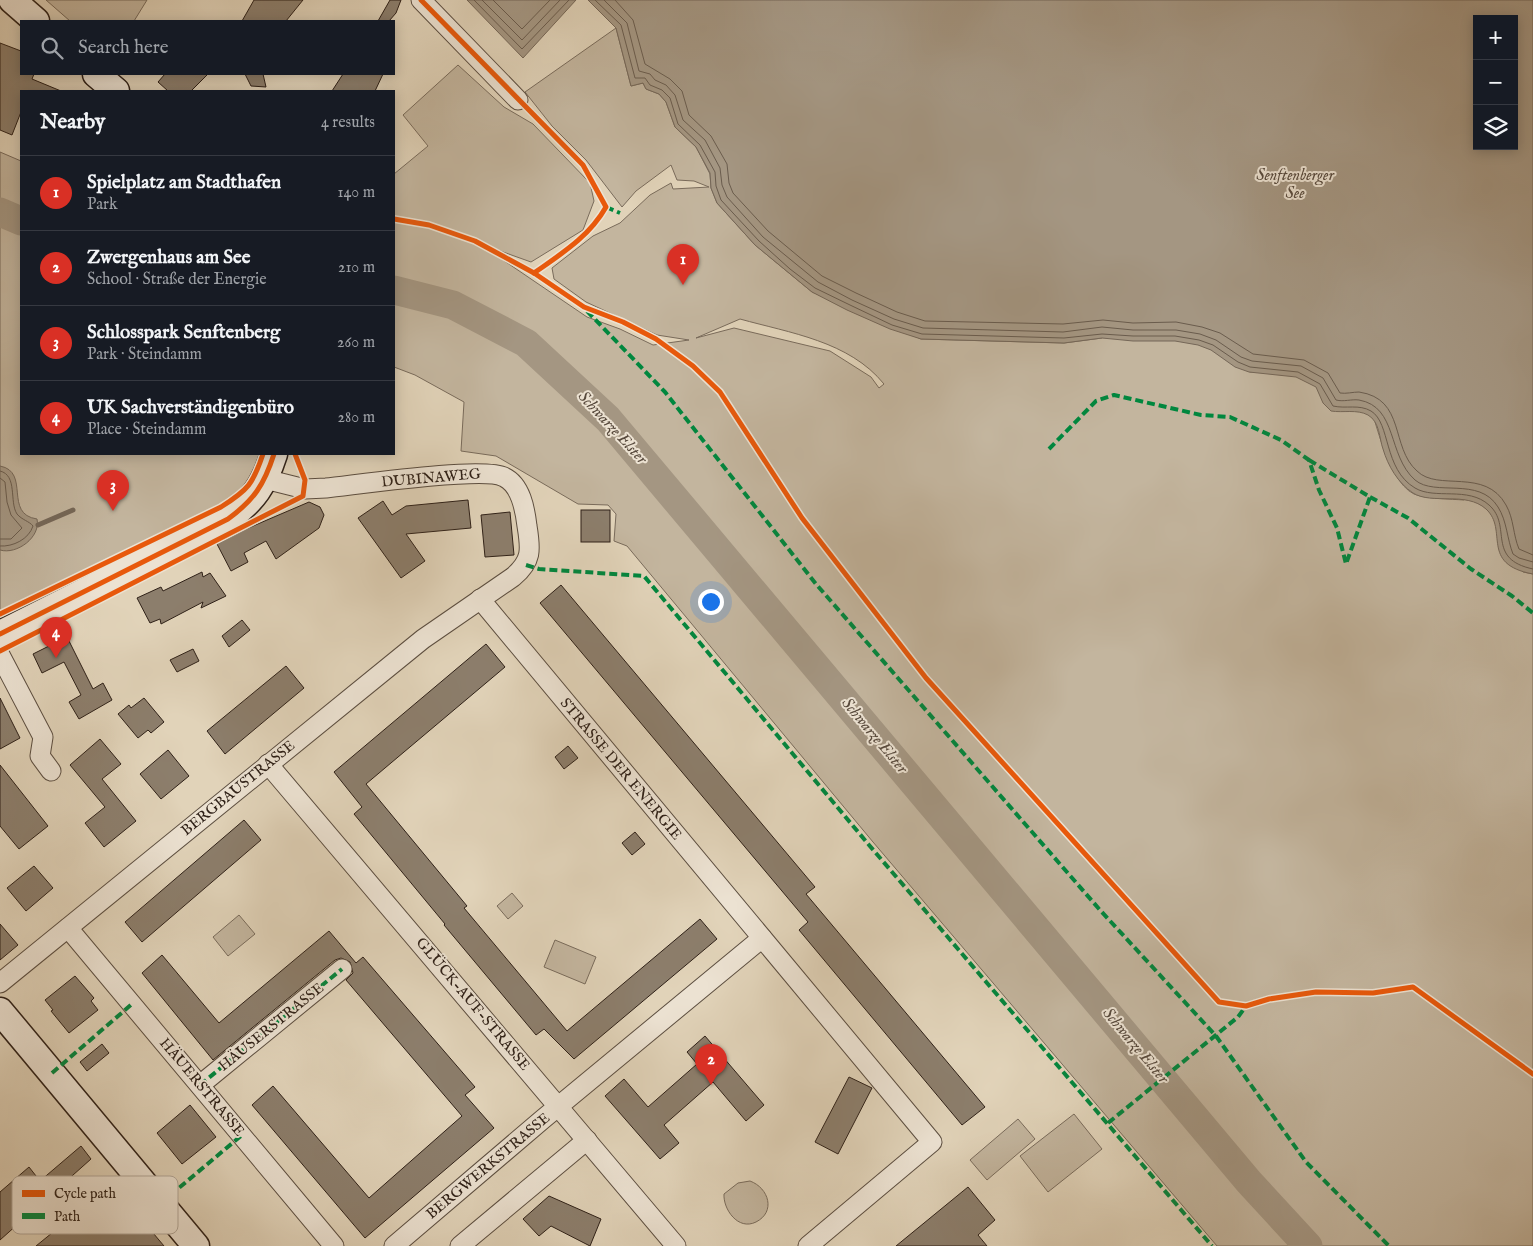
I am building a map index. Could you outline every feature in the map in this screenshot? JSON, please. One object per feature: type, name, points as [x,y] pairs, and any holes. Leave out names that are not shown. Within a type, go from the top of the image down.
[{"type":"street","points":[[12,0],[35,20]]},
{"type":"street","points":[[421,0],[518,100]]},
{"type":"street","points":[[97,75],[115,90]]},
{"type":"street","points":[[0,634],[228,519],[248,504],[265,479],[274,455]]},
{"type":"street","name":"DUBINAWEG","points":[[265,479],[305,489],[460,474],[488,473],[505,477],[519,494],[524,508],[530,555],[520,571],[480,599]]},
{"type":"street","name":"BERGBAUSTRASSE","points":[[0,983],[423,638],[480,599]]},
{"type":"street","name":"STRASSE DER ENERGIE","points":[[480,599],[932,1142],[808,1246]]},
{"type":"street","points":[[0,655],[43,736],[40,756],[51,771]]},
{"type":"street","name":"GLÜCK-AUF-STRASSE","points":[[268,764],[676,1246]]},
{"type":"street","name":"HÄUERSTRASSE","points":[[68,928],[334,1246]]},
{"type":"street","points":[[559,1106],[762,938]]},
{"type":"street","name":"HÄUSERSTRASSE","points":[[200,1085],[342,969]]},
{"type":"street","points":[[0,1011],[138,1176]]},
{"type":"street","name":"BERGWERKSTRASSE","points":[[394,1246],[559,1106]]},
{"type":"street","points":[[460,1246],[587,1140]]},
{"type":"street","points":[[178,1224],[196,1246]]},
{"type":"shaded area","points":[[46,0],[147,0],[135,20],[69,20]]},
{"type":"shaded area","points":[[616,28],[631,86],[643,83],[646,89],[659,94],[666,102],[675,127],[696,147],[710,174],[711,188],[717,203],[755,245],[812,292],[921,339],[1064,343],[1102,338],[1124,298],[1250,372],[1361,367],[1380,437],[1395,473],[1404,486],[1419,496],[1464,500],[1479,485],[1523,572],[1533,574],[1533,1246],[1217,1246],[873,842],[627,546],[614,541],[616,514],[608,505],[578,504],[496,456],[461,451],[464,402],[415,375],[395,367],[395,173],[428,146],[403,115],[458,65],[504,107],[533,124],[590,183],[594,201],[583,230],[531,262],[478,243],[587,317],[620,329],[653,345],[689,340],[657,335],[586,302],[554,279],[552,268],[593,236],[620,223],[650,195],[671,183],[673,189],[709,187],[694,181],[677,180],[671,165],[636,191],[622,207],[586,160],[552,126],[525,92]],"holes":[[[740,319],[798,334],[836,348],[854,358],[870,369],[884,384],[879,388],[871,377],[830,351],[734,328],[696,338]]]},
{"type":"shaded area","points":[[0,152],[20,161],[20,455],[265,455],[245,496],[0,622]]},
{"type":"shaded area","points":[[512,893],[523,906],[508,919],[497,906]]},
{"type":"shaded area","points":[[239,915],[255,934],[228,956],[213,937]]},
{"type":"shaded area","points":[[555,940],[596,957],[585,984],[544,967]]},
{"type":"shaded area","points":[[1074,1114],[1102,1149],[1048,1192],[1020,1156]]},
{"type":"shaded area","points":[[1018,1119],[1035,1139],[987,1180],[970,1160]]},
{"type":"shaded area","points":[[750,1181],[757,1184],[766,1194],[768,1206],[762,1218],[756,1222],[743,1224],[729,1212],[724,1200],[724,1194],[738,1183]]},
{"type":"water","points":[[467,0],[576,0],[523,58]]},
{"type":"water","name":"Senftenberger See","points":[[588,0],[1533,0],[1533,574],[1516,569],[1506,563],[1500,555],[1492,517],[1486,509],[1469,501],[1430,498],[1413,493],[1398,479],[1391,468],[1383,449],[1377,426],[1372,418],[1359,412],[1331,411],[1323,403],[1316,387],[1296,377],[1249,372],[1235,367],[1211,350],[1198,345],[1175,341],[1133,341],[1102,338],[1064,343],[921,339],[890,329],[812,292],[755,245],[717,203],[711,188],[710,173],[696,147],[675,127],[666,102],[659,94],[646,89],[643,83],[631,86],[616,28]]},
{"type":"water","points":[[0,466],[9,470],[14,476],[21,509],[27,516],[37,519],[37,526],[32,538],[20,547],[7,551],[0,550]]},
{"type":"building","points":[[254,0],[303,0],[287,20],[243,20]]},
{"type":"building","points":[[390,0],[401,0],[396,13],[390,20],[379,20]]},
{"type":"building","points":[[0,43],[20,51],[20,75],[34,75],[32,79],[59,90],[20,90],[20,115],[12,135],[0,130]]},
{"type":"building","points":[[164,75],[207,75],[192,90],[167,90],[158,82]]},
{"type":"building","points":[[246,75],[263,75],[266,87],[251,86]]},
{"type":"building","points":[[342,75],[383,75],[375,90],[333,90]]},
{"type":"building","points":[[468,500],[471,528],[406,534],[425,561],[401,578],[358,518],[383,501],[392,515],[406,506]]},
{"type":"building","points":[[309,502],[320,507],[324,515],[319,528],[276,559],[266,541],[244,553],[248,562],[231,571],[217,544],[246,529]]},
{"type":"building","points":[[581,510],[610,510],[610,542],[581,542]]},
{"type":"building","points":[[510,512],[514,555],[485,557],[481,515]]},
{"type":"building","points":[[202,572],[203,577],[210,573],[226,596],[201,608],[203,602],[161,624],[160,619],[150,623],[137,598],[161,587],[163,591]]},
{"type":"building","points":[[561,585],[815,887],[806,894],[985,1107],[962,1125],[799,930],[808,922],[540,603]]},
{"type":"building","points":[[242,620],[250,630],[229,647],[222,636]]},
{"type":"building","points":[[67,637],[93,689],[103,683],[112,700],[79,719],[69,702],[81,695],[64,662],[42,673],[33,654]]},
{"type":"building","points":[[486,644],[505,667],[366,784],[467,906],[464,908],[567,1031],[700,919],[717,939],[574,1059],[544,1029],[536,1035],[444,925],[354,814],[362,807],[334,772]]},
{"type":"building","points":[[193,649],[199,661],[177,672],[170,660]]},
{"type":"building","points":[[286,666],[304,688],[225,754],[207,731]]},
{"type":"building","points":[[0,698],[20,738],[0,749]]},
{"type":"building","points":[[144,698],[164,722],[151,733],[148,730],[138,738],[118,714],[129,705],[131,708]]},
{"type":"building","points":[[100,739],[121,764],[102,779],[136,821],[104,847],[85,823],[105,807],[70,765]]},
{"type":"building","points":[[568,746],[578,758],[564,769],[555,757]]},
{"type":"building","points":[[168,750],[189,776],[161,799],[140,774]]},
{"type":"building","points":[[0,765],[48,826],[19,849],[0,826]]},
{"type":"building","points":[[244,820],[261,840],[142,942],[125,922]]},
{"type":"building","points":[[635,832],[645,844],[632,855],[622,843]]},
{"type":"building","points":[[34,866],[53,888],[26,911],[7,888]]},
{"type":"building","points":[[0,924],[18,945],[0,960]]},
{"type":"building","points":[[329,931],[356,963],[363,957],[475,1087],[465,1095],[494,1128],[365,1238],[252,1105],[273,1086],[369,1198],[462,1116],[346,980],[353,973],[350,962],[341,958],[335,960],[213,1060],[142,973],[162,955],[219,1023]]},
{"type":"building","points":[[75,976],[94,998],[91,1001],[98,1010],[69,1033],[51,1011],[53,1010],[45,1000]]},
{"type":"building","points":[[705,1036],[764,1105],[746,1121],[713,1082],[664,1125],[679,1143],[660,1159],[605,1096],[624,1079],[648,1107],[697,1064],[687,1052]]},
{"type":"building","points":[[102,1044],[109,1053],[87,1071],[80,1062]]},
{"type":"building","points":[[849,1077],[872,1088],[838,1154],[815,1142]]},
{"type":"building","points":[[190,1105],[216,1137],[182,1164],[157,1133]]},
{"type":"building","points":[[81,1146],[91,1159],[72,1176],[46,1176]]},
{"type":"building","points":[[29,1167],[36,1176],[19,1176]]},
{"type":"building","points":[[12,1182],[12,1229],[0,1240],[0,1192]]},
{"type":"building","points":[[968,1187],[995,1220],[978,1235],[987,1246],[896,1246]]},
{"type":"building","points":[[549,1196],[601,1219],[590,1246],[551,1226],[539,1236],[523,1219]]},
{"type":"building","points":[[51,1234],[154,1234],[164,1246],[36,1246]]},
{"type":"waterway","name":"Schwarze Elster","points":[[0,212],[20,221]]},
{"type":"waterway","name":"Schwarze Elster","points":[[395,290],[453,305],[526,343],[608,419],[1249,1182],[1308,1246]]},
{"type":"waterway","points":[[38,525],[73,510]]},
{"type":"marked path","points":[[606,207],[620,213]]},
{"type":"marked path","points":[[587,311],[665,392],[816,584],[1100,910],[1216,1036],[1306,1162],[1389,1246]]},
{"type":"marked path","points":[[1049,449],[1096,401],[1114,395],[1201,415],[1230,417],[1281,440],[1309,460]]},
{"type":"marked path","points":[[1309,460],[1370,497],[1346,564],[1337,528],[1319,490],[1309,460]]},
{"type":"marked path","points":[[1370,497],[1408,518],[1471,569],[1512,596],[1533,613]]},
{"type":"marked path","points":[[526,565],[539,569],[644,576],[869,845],[1212,1246]]},
{"type":"marked path","points":[[200,1085],[342,969]]},
{"type":"marked path","points":[[52,1073],[132,1004]]},
{"type":"marked path","points":[[1108,1123],[1238,1017],[1246,1006]]},
{"type":"marked path","points":[[178,1189],[242,1135]]},
{"type":"cycle path","points":[[421,0],[583,165],[606,207],[583,236],[534,273]]},
{"type":"cycle path","points":[[395,219],[429,225],[475,241],[534,273],[584,307],[623,322],[656,339],[693,366],[720,392],[802,518],[926,678],[1219,1002],[1246,1006],[1269,999],[1316,992],[1373,993],[1413,987],[1533,1074]]},
{"type":"cycle path","points":[[0,614],[221,507],[244,491],[256,473],[263,455]]},
{"type":"cycle path","points":[[0,634],[228,519],[245,505],[257,491],[274,455]]},
{"type":"cycle path","points":[[0,651],[303,496],[305,480],[295,455]]},
{"type":"place","name":"Spielplatz am Stadthafen","points":[[683,285]]},
{"type":"place","name":"Schlosspark Senftenberg","points":[[113,511]]},
{"type":"place","name":"UK Sachverständigenbüro","points":[[56,658]]},
{"type":"place","name":"Zwergenhaus am See","points":[[711,1085]]}]
